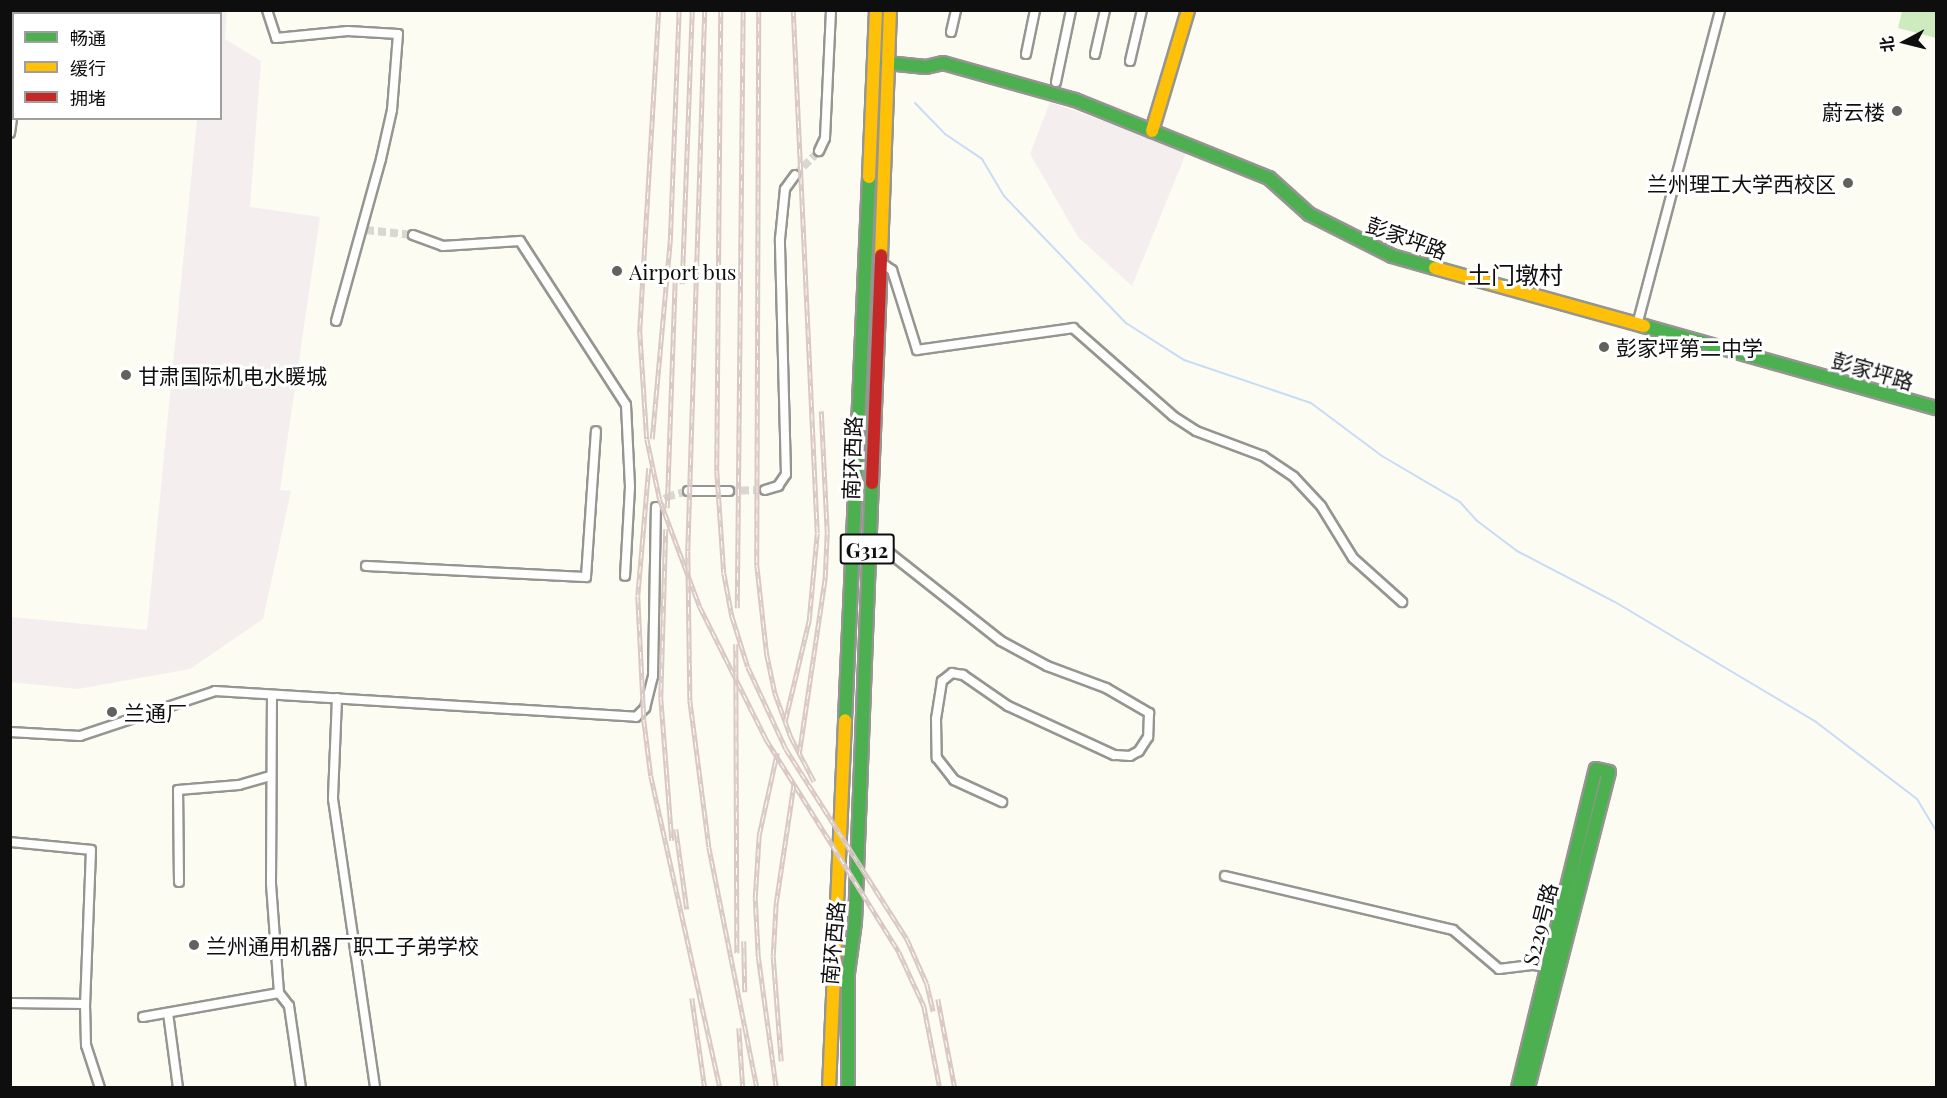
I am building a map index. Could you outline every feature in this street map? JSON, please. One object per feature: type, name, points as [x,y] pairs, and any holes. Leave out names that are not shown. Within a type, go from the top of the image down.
[{"type":"main road","name":"南环西路","points":[[829,1088],[876,10]]},
{"type":"main road","name":"南环西路","points":[[848,1088],[848,973],[855,922],[868,536],[890,10]]},
{"type":"main road","points":[[1152,131],[1188,10]]},
{"type":"main road","name":"彭家坪路","points":[[887,63],[926,67],[943,63],[986,72],[1075,100],[1269,178],[1309,214],[1392,256],[1936,408]]},
{"type":"main road","name":"S229号路","points":[[1518,1088],[1553,968],[1609,772],[1596,769],[1553,968],[1528,1088]]},
{"type":"street","points":[[267,10],[276,38],[348,31],[399,34],[392,110],[364,230],[336,321]]},
{"type":"street","points":[[819,151],[825,138],[831,10]]},
{"type":"street","points":[[951,32],[956,10]]},
{"type":"street","points":[[1026,54],[1035,10]]},
{"type":"street","points":[[1056,82],[1071,10]]},
{"type":"street","points":[[1095,54],[1105,10]]},
{"type":"street","points":[[1130,61],[1142,10]]},
{"type":"street","points":[[1637,325],[1720,10]]},
{"type":"street","points":[[10,133],[12,118]]},
{"type":"street","points":[[765,490],[778,486],[786,474],[780,229],[785,189],[795,175]]},
{"type":"street","points":[[413,235],[443,246],[520,241],[626,405],[630,487],[625,576]]},
{"type":"street","points":[[879,260],[892,270],[917,350],[1073,328],[1173,416],[1197,431],[1263,456],[1294,477],[1321,506],[1353,558],[1402,602]]},
{"type":"street","points":[[366,566],[586,577],[596,431]]},
{"type":"street","points":[[688,491],[729,491]]},
{"type":"street","points":[[10,732],[80,736],[215,691],[624,720],[636,717],[645,708],[653,676],[656,507]]},
{"type":"street","points":[[868,536],[1001,641],[1047,666],[1106,688],[1149,713],[1148,737],[1139,751],[1130,756],[1114,755],[1008,706],[963,675],[952,673],[942,681],[936,719],[937,758],[954,780],[1002,802]]},
{"type":"street","points":[[272,695],[271,883],[279,993],[289,1006],[301,1088]]},
{"type":"street","points":[[337,698],[333,799],[375,1088]]},
{"type":"street","points":[[179,882],[178,790],[239,784],[270,777]]},
{"type":"street","points":[[10,842],[91,850],[85,1004],[86,1045],[100,1088]]},
{"type":"street","points":[[1225,876],[1453,930],[1499,969],[1534,965],[1553,968]]},
{"type":"street","points":[[143,1017],[279,993]]},
{"type":"street","points":[[10,1003],[85,1004]]},
{"type":"street","points":[[168,1013],[178,1088]]},
{"type":"shaded area","points":[[207,11],[227,11],[225,39],[261,61],[250,207],[320,217],[280,490],[291,491],[263,619],[190,669],[78,689],[11,682],[11,617],[147,630],[197,120],[222,120],[222,12]]},
{"type":"shaded area","points":[[1050,102],[1187,151],[1132,286],[1078,237],[1030,154]]},
{"type":"green space","points":[[1902,11],[1936,11],[1936,38],[1898,28]]},
{"type":"waterway","points":[[915,103],[945,134],[982,159],[1004,196],[1126,323],[1184,360],[1311,403],[1382,456],[1460,502],[1476,520],[1517,551],[1615,602],[1816,722],[1917,799],[1936,831]]},
{"type":"tunnel","points":[[795,175],[819,151]]},
{"type":"tunnel","points":[[366,230],[413,235]]},
{"type":"tunnel","points":[[729,491],[765,490]]},
{"type":"tunnel","points":[[656,507],[667,497],[688,491]]},
{"type":"railway","points":[[659,10],[640,332],[647,439],[660,500],[700,607],[766,739],[899,952],[924,1006],[940,1088]]},
{"type":"railway","points":[[652,439],[670,242],[679,10]]},
{"type":"railway","points":[[682,284],[692,10]]},
{"type":"railway","points":[[705,10],[688,551],[690,700],[709,847],[757,1088]]},
{"type":"railway","points":[[721,10],[717,471],[724,573],[732,616],[748,667],[786,749],[907,939],[927,984],[933,1011]]},
{"type":"railway","points":[[737,608],[743,10]]},
{"type":"railway","points":[[759,10],[757,565],[767,655],[775,693],[791,737],[814,781]]},
{"type":"railway","points":[[785,721],[809,620],[817,533],[793,10]]},
{"type":"railway","points":[[667,508],[675,274]]},
{"type":"railway","points":[[799,754],[825,577],[827,533],[821,411]]},
{"type":"railway","points":[[649,468],[638,596],[644,720],[651,776],[720,1088]]},
{"type":"railway","points":[[666,529],[661,698],[672,841]]},
{"type":"railway","points":[[736,644],[737,953]]},
{"type":"railway","points":[[776,1088],[758,957],[755,898],[759,835],[777,753]]},
{"type":"railway","points":[[781,1061],[773,956],[776,903],[794,783]]},
{"type":"railway","points":[[676,829],[687,909]]},
{"type":"railway","points":[[744,941],[745,992]]},
{"type":"railway","points":[[692,998],[705,1088]]},
{"type":"railway","points":[[938,999],[955,1088]]},
{"type":"railway","points":[[739,1028],[743,1088]]},
{"type":"traffic: fast","points":[[887,63],[926,67],[943,63],[1075,100],[1269,178],[1309,214],[1392,256],[1435,268]]},
{"type":"traffic: fast","points":[[845,720],[869,177]]},
{"type":"traffic: fast","points":[[1644,326],[1936,408]]},
{"type":"traffic: fast","points":[[848,1088],[848,973],[855,922],[872,483]]},
{"type":"traffic: fast","points":[[1518,1088],[1596,769],[1609,772],[1528,1088]]},
{"type":"traffic: slow","points":[[869,177],[876,10]]},
{"type":"traffic: slow","points":[[881,255],[890,10]]},
{"type":"traffic: slow","points":[[1152,131],[1188,10]]},
{"type":"traffic: slow","points":[[1435,268],[1644,326]]},
{"type":"traffic: slow","points":[[829,1088],[845,720]]},
{"type":"traffic: jam","points":[[872,483],[881,255]]},
{"type":"place","name":"蔚云楼","points":[[1897,111]]},
{"type":"place","name":"兰州理工大学西校区","points":[[1848,183]]},
{"type":"place","name":"Airport bus","points":[[617,271]]},
{"type":"place","name":"彭家坪第二中学","points":[[1604,347]]},
{"type":"place","name":"甘肃国际机电水暖城","points":[[126,375]]},
{"type":"place","name":"兰通厂","points":[[112,712]]},
{"type":"place","name":"兰州通用机器厂职工子弟学校","points":[[194,945]]},
{"type":"district","name":"土门墩村","points":[[1515,275]]}]
